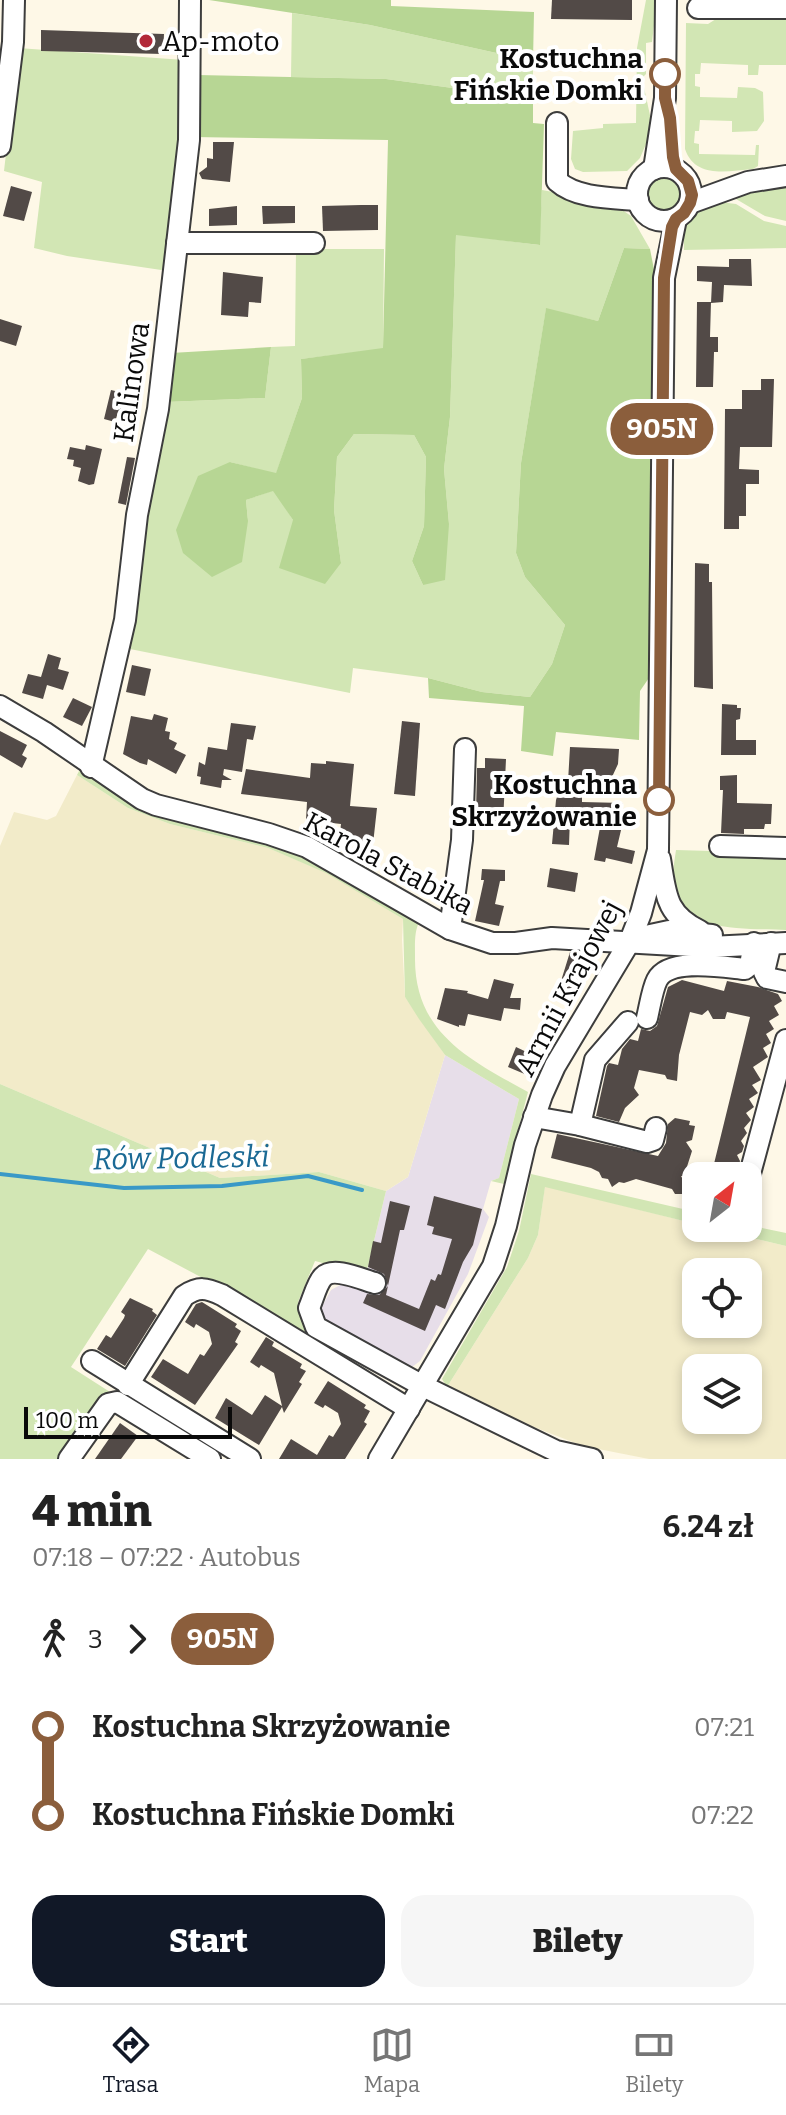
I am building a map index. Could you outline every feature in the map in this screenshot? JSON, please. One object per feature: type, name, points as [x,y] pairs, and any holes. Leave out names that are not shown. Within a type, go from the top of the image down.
[{"type":"street","points":[[0,146],[13,42],[14,0]]},
{"type":"street","name":"Kalinowa","points":[[91,767],[125,620],[137,515],[158,409],[189,140],[190,0]]},
{"type":"street","points":[[654,169],[665,98],[666,0]]},
{"type":"street","points":[[698,8],[786,8]]},
{"type":"street","points":[[665,98],[682,175],[692,195],[684,213],[676,219],[651,218],[645,213],[638,192],[647,173],[654,169],[661,167],[682,175],[748,182]]},
{"type":"street","points":[[557,123],[555,176],[563,187],[572,189],[596,185],[638,192]]},
{"type":"street","points":[[690,203],[748,182],[786,176]]},
{"type":"street","name":"Armii Krajowej","points":[[651,218],[657,240],[658,262],[664,278]]},
{"type":"street","name":"Armii Krajowej","points":[[379,1459],[493,1266],[534,1117],[555,1066],[630,941],[658,850],[664,278],[676,219]]},
{"type":"street","points":[[177,243],[314,243]]},
{"type":"street","name":"Karola Stabika","points":[[3,714],[156,805],[307,847],[450,929],[492,943],[552,938],[630,941]]},
{"type":"street","points":[[450,929],[462,840],[465,749]]},
{"type":"street","points":[[720,846],[786,848]]},
{"type":"street","points":[[658,850],[670,907],[682,921],[707,934]]},
{"type":"street","points":[[630,941],[669,931],[765,943]]},
{"type":"street","points":[[630,941],[710,947],[765,943]]},
{"type":"street","points":[[765,943],[764,972],[767,978],[786,982]]},
{"type":"street","points":[[580,1125],[595,1060],[638,1020],[663,972],[687,965],[745,969],[765,943]]},
{"type":"street","points":[[753,1162],[786,1040]]},
{"type":"street","points":[[534,1117],[647,1142],[653,1140],[656,1128]]},
{"type":"street","points":[[375,1283],[337,1273],[328,1274],[322,1278],[309,1308],[311,1320],[316,1327],[336,1339],[555,1455],[592,1459]]},
{"type":"street","points":[[128,1385],[184,1296],[203,1287],[222,1295],[409,1409]]},
{"type":"street","points":[[92,1361],[250,1459]]},
{"type":"street","points":[[69,1459],[108,1404],[117,1402],[210,1459]]},
{"type":"shaded area","points":[[77,775],[128,808],[170,824],[268,848],[327,873],[403,919],[405,997],[445,1055],[408,1177],[386,1191],[319,1172],[220,1178],[0,1084],[0,846],[14,812],[47,820],[56,816]]},
{"type":"shaded area","points":[[445,1055],[519,1099],[499,1178],[491,1181],[483,1209],[489,1217],[468,1274],[420,1361],[412,1367],[399,1366],[329,1328],[319,1312],[331,1290],[342,1284],[360,1284],[366,1274],[386,1191],[408,1177]]},
{"type":"shaded area","points":[[545,1186],[682,1220],[682,1242],[762,1240],[786,1246],[786,1459],[649,1459],[583,1446],[503,1415],[447,1387],[528,1258],[538,1235]]},
{"type":"green space","points":[[209,0],[391,0],[391,6],[534,12],[533,61],[370,25]]},
{"type":"green space","points":[[646,0],[657,0],[652,42],[646,43],[646,74],[642,78],[651,120],[649,143],[627,171],[583,172],[575,169],[571,159],[573,131],[603,128],[603,124],[636,123],[637,48]]},
{"type":"green space","points":[[292,13],[370,25],[533,61],[533,99],[386,79],[291,77]]},
{"type":"green space","points":[[716,19],[786,19],[786,65],[759,65],[758,75],[748,75],[748,65],[701,63],[700,74],[695,74],[695,86],[700,87],[700,97],[737,98],[738,87],[763,92],[764,121],[757,131],[732,132],[732,121],[700,120],[699,131],[695,131],[694,143],[699,144],[699,154],[755,155],[756,145],[759,145],[758,166],[753,169],[704,169],[690,159],[685,149],[686,23],[708,24]]},
{"type":"green space","points":[[18,48],[184,60],[168,271],[34,248],[42,182],[4,171]]},
{"type":"green space","points":[[198,75],[386,79],[533,99],[533,123],[544,124],[540,245],[456,235],[450,417],[444,469],[449,524],[445,580],[423,585],[412,561],[424,526],[426,457],[414,435],[354,434],[337,457],[334,510],[341,563],[325,584],[279,568],[293,520],[273,491],[246,500],[248,521],[242,562],[212,577],[183,553],[176,530],[198,476],[230,462],[276,473],[302,398],[301,359],[383,348],[388,140],[193,137]]},
{"type":"green space","points":[[664,176],[676,181],[681,193],[676,205],[664,210],[652,205],[647,193],[652,181]]},
{"type":"green space","points":[[786,182],[786,221],[765,216],[736,199],[722,198]]},
{"type":"green space","points":[[542,190],[612,203],[631,216],[650,249],[624,248],[598,321],[546,309],[521,463],[516,553],[525,577],[565,625],[552,664],[530,697],[482,692],[428,678],[353,668],[350,693],[125,648],[144,512],[166,402],[265,398],[271,347],[295,346],[296,249],[384,249],[383,349],[301,359],[302,398],[276,474],[230,462],[248,521],[246,500],[274,490],[293,520],[341,563],[334,510],[337,457],[354,434],[414,435],[426,457],[424,526],[412,561],[423,585],[449,524],[444,469],[450,417],[456,234],[539,245]]},
{"type":"green space","points":[[720,202],[736,204],[764,221],[786,226],[786,248],[684,250],[684,227],[700,209]]},
{"type":"green space","points":[[624,248],[650,249],[657,285],[650,549],[651,675],[640,691],[639,740],[556,732],[553,756],[521,751],[524,706],[429,698],[428,678],[482,692],[530,697],[552,664],[565,625],[525,577],[516,553],[521,463],[546,308],[598,321]]},
{"type":"green space","points":[[271,347],[265,398],[166,402],[171,353]]},
{"type":"green space","points":[[81,767],[313,859],[420,920],[415,942],[417,983],[424,1006],[435,1025],[466,1055],[528,1092],[504,1184],[491,1181],[499,1178],[519,1099],[445,1055],[419,1019],[405,997],[403,919],[326,873],[268,848],[170,824],[128,808],[77,775]]},
{"type":"green space","points":[[676,850],[786,853],[786,930],[722,926],[691,916],[680,907],[674,894]]},
{"type":"green space","points":[[0,1084],[220,1178],[319,1172],[386,1191],[366,1274],[315,1261],[298,1302],[308,1334],[148,1249],[71,1367],[110,1392],[63,1459],[0,1459]]},
{"type":"green space","points":[[531,1174],[682,1209],[682,1221],[545,1187],[538,1235],[528,1258],[447,1387],[442,1379],[507,1267],[519,1231]]},
{"type":"green space","points":[[762,1228],[786,1233],[786,1246],[762,1240]]},
{"type":"building","points":[[552,0],[632,0],[632,20],[551,19]]},
{"type":"building","points":[[41,30],[164,34],[163,54],[41,51]]},
{"type":"building","points":[[213,142],[234,142],[230,182],[202,179],[199,173],[207,167],[207,158],[213,159]]},
{"type":"building","points":[[11,186],[32,192],[24,221],[3,216]]},
{"type":"building","points":[[378,205],[378,230],[323,231],[322,206]]},
{"type":"building","points":[[237,206],[237,225],[209,226],[209,209]]},
{"type":"building","points":[[262,206],[295,206],[295,223],[263,224]]},
{"type":"building","points":[[729,259],[751,259],[752,286],[724,285],[723,302],[711,303],[712,282],[697,281],[697,266],[729,267]]},
{"type":"building","points":[[223,272],[263,277],[261,303],[249,302],[248,317],[221,315]]},
{"type":"building","points":[[697,302],[711,302],[710,337],[718,337],[718,352],[714,352],[713,387],[696,387]]},
{"type":"building","points":[[0,319],[22,326],[16,346],[0,341]]},
{"type":"building","points":[[761,379],[774,379],[772,447],[740,447],[739,469],[759,470],[759,484],[746,484],[746,516],[739,516],[739,529],[724,529],[725,409],[742,409],[742,390],[761,390]]},
{"type":"building","points":[[111,390],[132,395],[127,414],[118,412],[115,422],[104,419]]},
{"type":"building","points":[[86,445],[102,449],[94,484],[89,485],[78,481],[81,468],[73,466],[74,460],[67,459],[70,447],[85,450]]},
{"type":"building","points":[[127,457],[135,458],[126,505],[118,503]]},
{"type":"building","points":[[695,563],[709,564],[709,582],[712,582],[713,689],[694,687]]},
{"type":"building","points":[[48,654],[61,658],[58,669],[69,672],[63,690],[47,685],[43,699],[22,693],[28,674],[41,677]]},
{"type":"building","points":[[132,665],[151,669],[145,696],[126,692]]},
{"type":"building","points":[[73,698],[92,707],[82,726],[63,717]]},
{"type":"building","points":[[722,704],[741,708],[740,719],[736,720],[736,740],[756,740],[756,755],[721,755]]},
{"type":"building","points":[[154,714],[168,718],[165,731],[170,732],[169,739],[177,743],[174,749],[186,755],[176,774],[148,759],[147,765],[123,754],[131,716],[152,720]]},
{"type":"building","points":[[402,721],[420,723],[415,796],[394,794]]},
{"type":"building","points":[[231,723],[256,726],[253,740],[247,739],[242,772],[224,769],[223,775],[232,780],[222,780],[221,788],[200,784],[201,777],[197,776],[199,762],[205,765],[208,747],[227,750]]},
{"type":"building","points":[[0,731],[27,745],[22,755],[27,758],[22,768],[0,755]]},
{"type":"building","points":[[570,747],[619,749],[618,764],[612,777],[582,776],[582,802],[623,803],[617,847],[635,851],[632,864],[606,858],[605,862],[594,860],[601,822],[596,822],[596,818],[570,818],[569,845],[552,844],[556,800],[558,794],[564,794],[565,782],[568,782]]},
{"type":"building","points":[[485,758],[506,759],[503,823],[482,822],[482,813],[476,813],[477,768],[485,768]]},
{"type":"building","points":[[326,761],[354,764],[350,806],[377,808],[373,844],[339,840],[341,824],[306,820],[307,802],[241,794],[246,769],[310,778],[311,763],[326,764]]},
{"type":"building","points":[[737,775],[737,803],[772,804],[771,824],[765,824],[764,829],[744,829],[744,834],[721,833],[723,790],[720,790],[720,776]]},
{"type":"building","points":[[550,868],[578,873],[575,892],[547,887]]},
{"type":"building","points":[[482,869],[505,870],[505,881],[500,881],[495,904],[504,906],[499,926],[475,921],[484,880],[481,880]]},
{"type":"building","points":[[570,952],[585,953],[590,958],[576,999],[565,996],[568,983],[561,981]]},
{"type":"building","points":[[494,979],[514,984],[510,998],[521,998],[520,1010],[504,1008],[501,1021],[468,1014],[465,1026],[459,1027],[437,1019],[445,988],[468,991],[488,999]]},
{"type":"building","points":[[682,980],[724,991],[727,981],[778,994],[782,1001],[774,1006],[779,1015],[769,1021],[774,1029],[766,1034],[771,1043],[763,1048],[768,1057],[753,1067],[761,1080],[752,1085],[758,1093],[749,1099],[754,1107],[746,1113],[751,1120],[744,1128],[747,1133],[741,1141],[744,1146],[737,1155],[740,1162],[714,1162],[750,1017],[727,1012],[725,1019],[713,1019],[708,1010],[702,1015],[690,1012],[679,1055],[677,1081],[667,1079],[665,1075],[639,1070],[634,1088],[639,1095],[625,1108],[619,1122],[596,1116],[607,1066],[609,1063],[618,1065],[622,1049],[630,1039],[638,1041],[641,1029],[650,1031],[657,1026],[668,987]]},
{"type":"building","points":[[516,1047],[535,1056],[527,1075],[508,1067]]},
{"type":"building","points":[[675,1118],[690,1121],[689,1125],[695,1126],[692,1140],[686,1142],[692,1151],[688,1162],[682,1162],[682,1194],[636,1179],[619,1182],[612,1187],[608,1179],[602,1178],[599,1172],[591,1168],[551,1158],[557,1134],[658,1156],[666,1143],[668,1124]]},
{"type":"building","points":[[434,1196],[482,1209],[473,1245],[445,1309],[436,1305],[425,1331],[363,1303],[367,1294],[379,1295],[388,1286],[386,1295],[419,1309],[431,1279],[435,1281],[438,1274],[441,1275],[452,1239],[432,1234],[434,1227],[427,1225]]},
{"type":"building","points":[[390,1201],[410,1206],[404,1230],[400,1230],[388,1286],[384,1274],[368,1267],[373,1241],[381,1243]]},
{"type":"building","points":[[130,1298],[153,1309],[157,1315],[125,1366],[97,1349],[106,1335],[111,1338],[124,1318],[121,1312]]},
{"type":"building","points":[[202,1302],[237,1324],[235,1327],[241,1331],[235,1342],[238,1344],[195,1405],[151,1377],[163,1359],[188,1374],[200,1354],[204,1356],[212,1344],[209,1332],[185,1322],[196,1304]]},
{"type":"building","points":[[266,1337],[274,1342],[272,1346],[302,1364],[300,1368],[306,1371],[299,1382],[302,1384],[284,1413],[282,1407],[259,1445],[215,1418],[226,1398],[252,1415],[265,1395],[282,1406],[274,1373],[250,1362]]},
{"type":"building","points":[[328,1381],[366,1405],[364,1408],[370,1411],[364,1422],[367,1424],[345,1459],[279,1459],[291,1439],[317,1455],[329,1435],[333,1437],[341,1424],[338,1413],[314,1403]]},
{"type":"building","points":[[120,1423],[138,1436],[121,1459],[95,1459]]},
{"type":"waterway","name":"Rów Podleski","points":[[0,1174],[124,1188],[222,1186],[308,1176],[362,1190]]},
{"type":"bus line","name":"905N","points":[[659,800],[664,278],[672,227],[684,213],[692,195],[688,181],[676,169],[673,157],[665,74]]},
{"type":"place","name":"Ap-moto","points":[[146,41]]},
{"type":"place","name":"Kostuchna Fińskie Domki","points":[[665,74]]},
{"type":"place","name":"Kostuchna Skrzyżowanie","points":[[659,800]]}]
